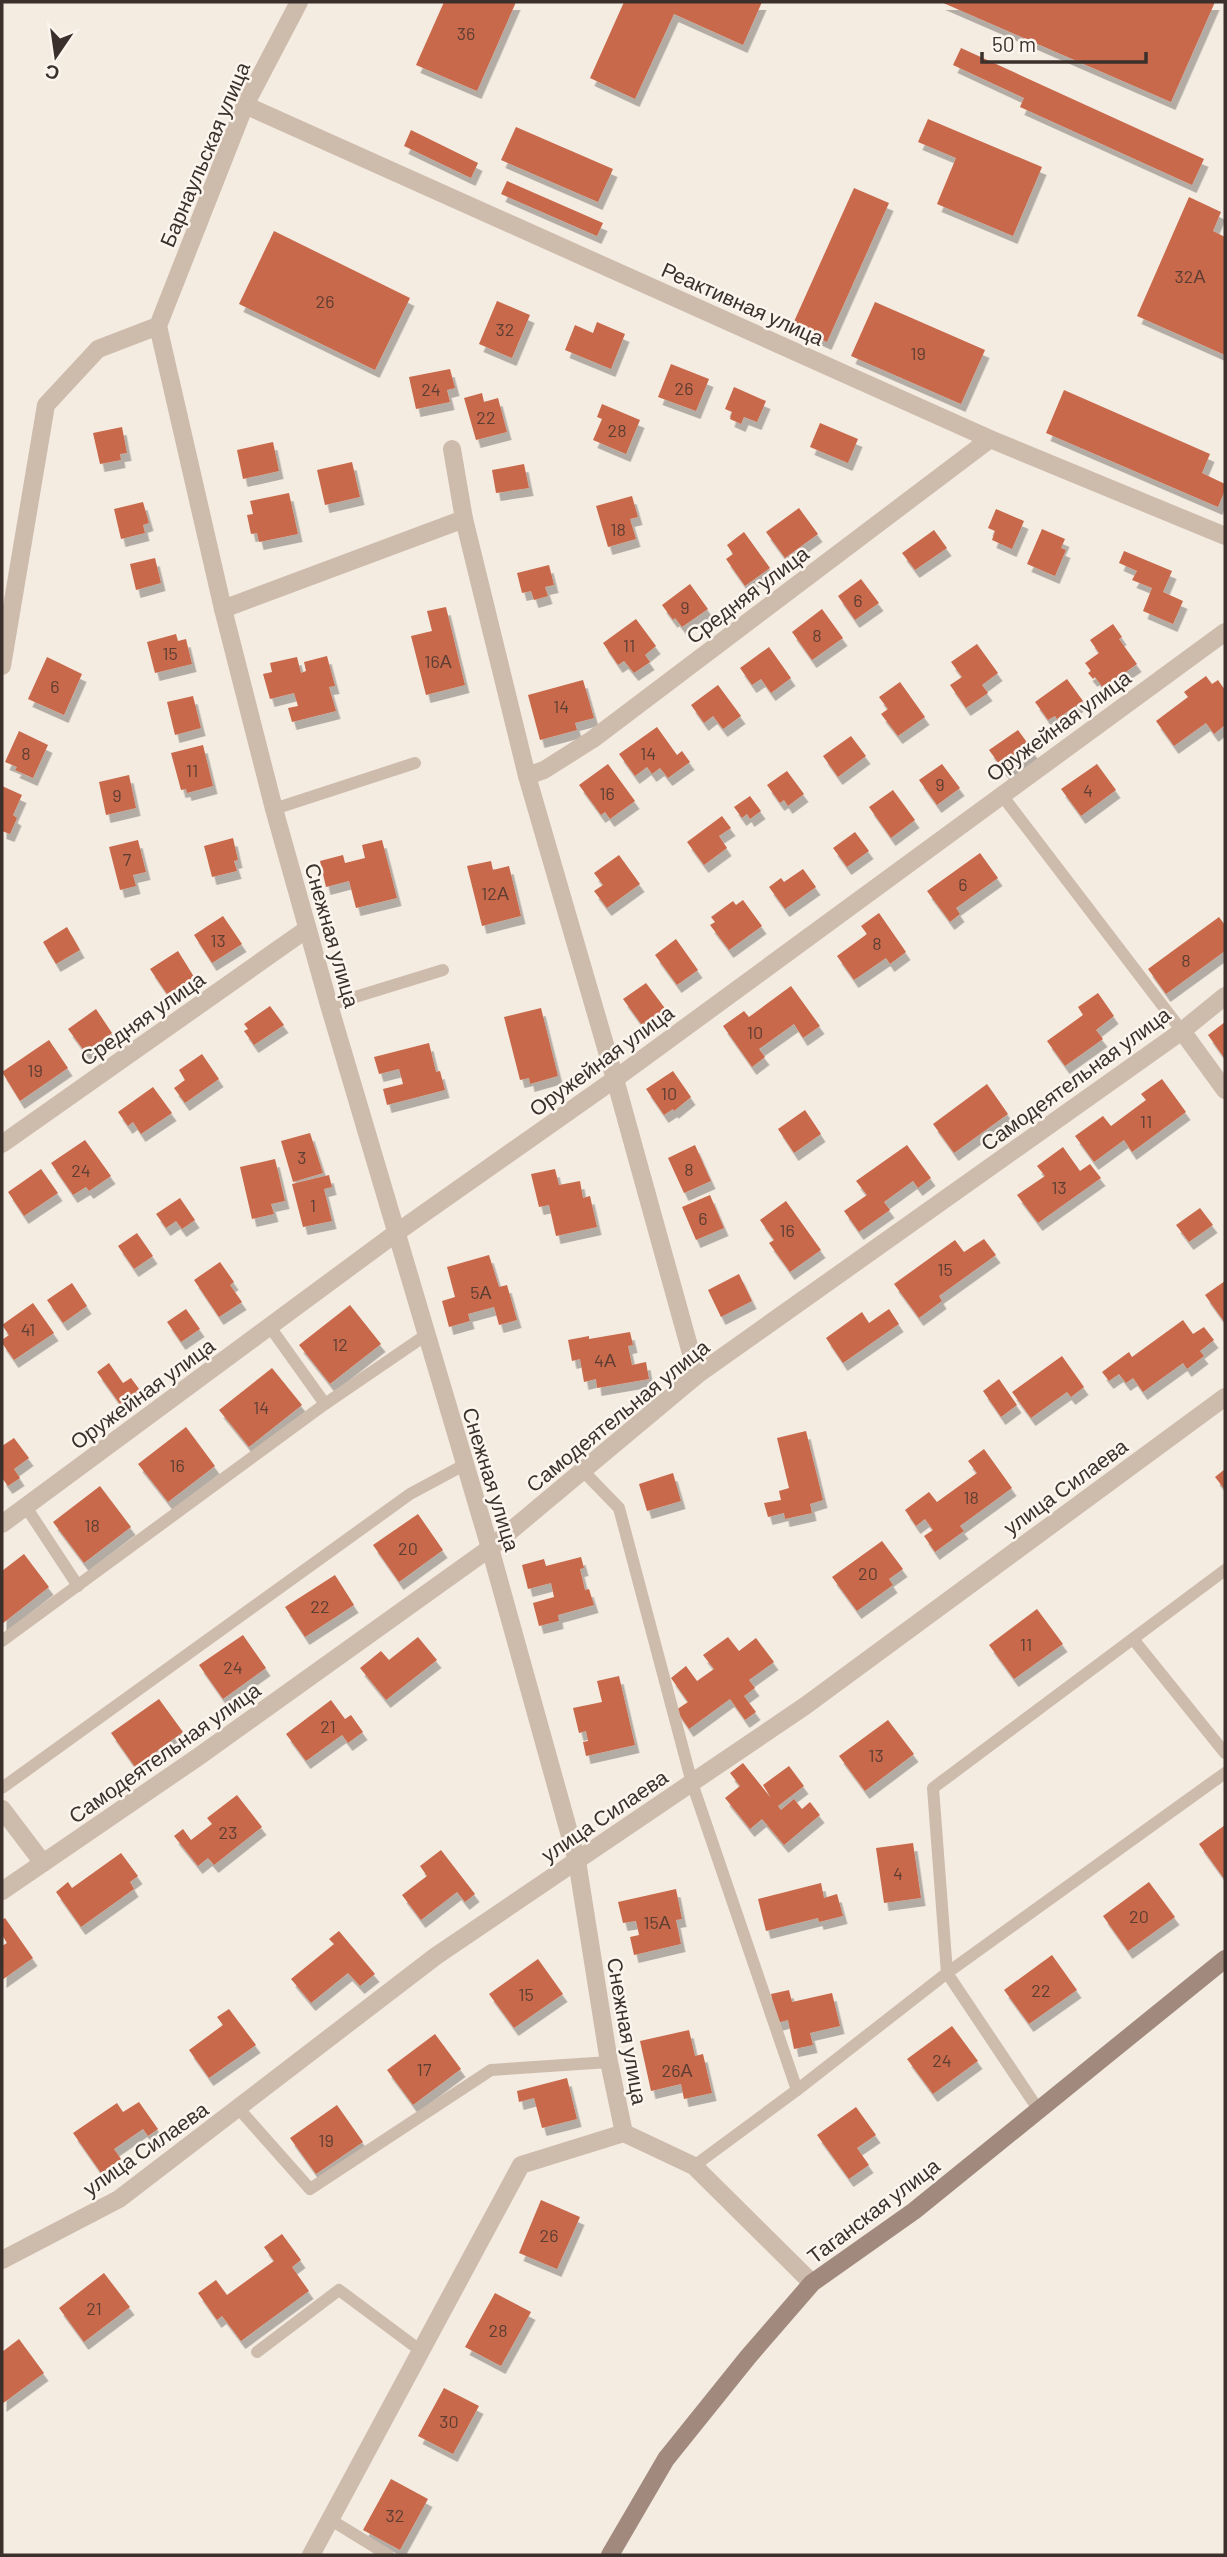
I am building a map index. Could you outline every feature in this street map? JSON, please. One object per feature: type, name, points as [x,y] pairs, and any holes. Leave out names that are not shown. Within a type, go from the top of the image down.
[{"type":"main road","name":"Таганская улица","points":[[610,2555],[666,2459],[748,2357],[813,2283],[914,2211],[1225,1959]]},
{"type":"street","name":"Барнаульская улица","points":[[158,326],[245,105],[299,2]]},
{"type":"street","name":"Реактивная улица","points":[[245,105],[990,439],[1225,536]]},
{"type":"street","name":"Снежная улица","points":[[158,326],[223,609],[274,809],[329,1005],[490,1548],[577,1861],[609,2062],[624,2133],[694,2166],[813,2283]]},
{"type":"street","points":[[2,666],[46,405],[98,349],[158,326]]},
{"type":"street","name":"Средняя улица","points":[[527,776],[544,770],[593,739],[990,439]]},
{"type":"street","points":[[452,449],[464,519],[527,776],[697,1375]]},
{"type":"street","points":[[223,609],[464,519]]},
{"type":"street","name":"Оружейная улица","points":[[2,1524],[396,1233],[615,1079],[1225,632]]},
{"type":"street","name":"Средняя улица","points":[[2,1144],[307,929]]},
{"type":"street","name":"Самодеятельная улица","points":[[2,1891],[198,1757],[490,1548],[697,1375],[1182,1031],[1225,996]]},
{"type":"street","points":[[1182,1031],[1225,1090]]},
{"type":"street","name":"улица Силаева","points":[[2,2260],[118,2199],[436,1956],[804,1706],[1225,1397]]},
{"type":"street","points":[[2,1809],[43,1863]]},
{"type":"street","points":[[311,2555],[520,2165],[624,2133]]},
{"type":"lane","points":[[274,809],[415,763]]},
{"type":"lane","points":[[1001,794],[1182,1031]]},
{"type":"lane","points":[[329,1005],[443,970]]},
{"type":"lane","points":[[270,1327],[325,1404]]},
{"type":"lane","points":[[2,1641],[325,1404],[426,1335]]},
{"type":"lane","points":[[2,1788],[410,1494],[464,1465]]},
{"type":"lane","points":[[584,1472],[619,1508],[692,1783],[797,2090]]},
{"type":"lane","points":[[26,1507],[78,1586]]},
{"type":"lane","points":[[1038,2109],[947,1973],[933,1788],[1225,1570]]},
{"type":"lane","points":[[1133,1639],[1225,1753]]},
{"type":"lane","points":[[694,2166],[947,1973],[1225,1773]]},
{"type":"lane","points":[[239,2109],[310,2189],[491,2070],[609,2062]]},
{"type":"lane","points":[[257,2353],[339,2290],[421,2351]]},
{"type":"lane","points":[[331,2519],[387,2555]]},
{"type":"building","points":[[444,2],[516,2],[477,91],[416,65]]},
{"type":"building","points":[[624,2],[762,2],[743,45],[674,14],[635,99],[590,78]]},
{"type":"building","points":[[941,2],[1215,2],[1171,102]]},
{"type":"building","points":[[961,48],[1204,159],[1192,185],[1020,107],[1024,98],[953,65]]},
{"type":"building","points":[[928,119],[1042,167],[1013,236],[937,204],[956,158],[918,142]]},
{"type":"building","points":[[516,127],[613,169],[598,202],[501,160]]},
{"type":"building","points":[[411,130],[478,163],[471,178],[404,146]]},
{"type":"building","points":[[507,181],[603,223],[597,236],[501,194]]},
{"type":"building","points":[[854,188],[889,203],[827,342],[792,326]]},
{"type":"building","points":[[1189,197],[1221,212],[1213,231],[1225,237],[1225,355],[1137,316]]},
{"type":"building","points":[[274,231],[410,298],[375,370],[239,304]]},
{"type":"building","points":[[497,301],[530,315],[512,358],[479,344]]},
{"type":"building","points":[[875,302],[985,350],[961,404],[851,356]]},
{"type":"building","points":[[597,322],[625,334],[611,369],[565,350],[575,325],[593,333]]},
{"type":"building","points":[[671,364],[709,379],[696,411],[658,397]]},
{"type":"building","points":[[450,369],[455,388],[447,390],[450,402],[416,409],[409,377]]},
{"type":"building","points":[[734,387],[766,401],[757,422],[744,417],[741,424],[730,419],[732,412],[725,409]]},
{"type":"building","points":[[1064,390],[1210,454],[1202,473],[1225,484],[1218,507],[1046,433]]},
{"type":"building","points":[[482,393],[484,402],[498,398],[507,432],[476,440],[464,398]]},
{"type":"building","points":[[602,404],[640,420],[626,454],[593,440],[602,419],[597,417]]},
{"type":"building","points":[[820,423],[858,439],[848,463],[810,447]]},
{"type":"building","points":[[122,427],[127,453],[120,454],[121,460],[100,464],[93,433]]},
{"type":"building","points":[[273,442],[279,471],[243,479],[237,450]]},
{"type":"building","points":[[352,462],[360,497],[325,505],[317,470]]},
{"type":"building","points":[[524,464],[529,488],[496,493],[492,470]]},
{"type":"building","points":[[289,493],[298,534],[259,542],[257,533],[251,534],[247,515],[253,514],[250,501]]},
{"type":"building","points":[[632,496],[638,517],[630,519],[636,539],[608,547],[596,506]]},
{"type":"building","points":[[143,502],[149,523],[143,525],[145,533],[121,539],[114,509]]},
{"type":"building","points":[[799,508],[818,534],[785,558],[766,532]]},
{"type":"building","points":[[996,509],[1024,521],[1012,549],[992,540],[995,531],[988,528]]},
{"type":"building","points":[[1042,529],[1065,539],[1061,548],[1066,550],[1055,576],[1027,564]]},
{"type":"building","points":[[934,530],[947,548],[915,570],[902,553]]},
{"type":"building","points":[[744,532],[770,568],[745,586],[726,559],[733,554],[727,545]]},
{"type":"building","points":[[1124,551],[1172,571],[1163,592],[1183,601],[1173,624],[1143,611],[1152,588],[1132,580],[1137,571],[1119,563]]},
{"type":"building","points":[[155,558],[161,583],[136,590],[130,564]]},
{"type":"building","points":[[549,565],[554,585],[545,587],[548,596],[534,600],[531,591],[522,593],[517,573]]},
{"type":"building","points":[[861,579],[879,603],[855,620],[838,596]]},
{"type":"building","points":[[690,584],[708,609],[682,627],[662,605]]},
{"type":"building","points":[[446,607],[465,685],[426,695],[411,636],[432,631],[427,611]]},
{"type":"building","points":[[822,609],[843,638],[812,660],[792,632]]},
{"type":"building","points":[[636,619],[656,646],[645,655],[650,662],[634,673],[624,661],[618,665],[603,643]]},
{"type":"building","points":[[1113,624],[1122,637],[1119,639],[1137,664],[1103,688],[1095,677],[1093,679],[1088,673],[1091,671],[1085,663],[1099,653],[1090,640]]},
{"type":"building","points":[[176,634],[178,641],[186,639],[192,664],[155,673],[147,642]]},
{"type":"building","points":[[977,644],[998,673],[982,685],[988,693],[966,708],[950,685],[962,677],[951,662]]},
{"type":"building","points":[[769,647],[791,678],[771,693],[761,679],[752,685],[740,668]]},
{"type":"building","points":[[327,656],[335,686],[329,687],[336,711],[292,722],[288,708],[298,706],[294,693],[270,699],[263,674],[272,672],[270,663],[297,657],[301,673],[306,671],[304,662]]},
{"type":"building","points":[[47,657],[82,674],[64,715],[28,699]]},
{"type":"building","points":[[1206,676],[1212,684],[1218,680],[1225,690],[1225,725],[1214,734],[1206,723],[1174,746],[1156,721],[1188,697],[1184,692]]},
{"type":"building","points":[[1067,679],[1083,701],[1057,719],[1055,716],[1048,720],[1035,702]]},
{"type":"building","points":[[583,680],[594,718],[575,723],[577,730],[540,740],[528,695]]},
{"type":"building","points":[[900,682],[925,717],[898,736],[881,714],[888,709],[879,697]]},
{"type":"building","points":[[718,685],[741,716],[723,729],[713,716],[704,723],[691,705]]},
{"type":"building","points":[[193,696],[201,728],[175,735],[167,702]]},
{"type":"building","points":[[657,727],[677,755],[682,751],[690,762],[668,778],[660,768],[652,774],[647,767],[635,776],[619,754]]},
{"type":"building","points":[[1018,730],[1034,752],[1005,772],[989,750]]},
{"type":"building","points":[[19,731],[48,745],[33,778],[5,762]]},
{"type":"building","points":[[851,736],[866,756],[838,777],[823,756]]},
{"type":"building","points":[[203,745],[213,786],[187,793],[186,789],[181,790],[171,753]]},
{"type":"building","points":[[608,764],[635,801],[610,819],[605,812],[601,815],[579,785]]},
{"type":"building","points":[[942,764],[960,788],[937,805],[919,780]]},
{"type":"building","points":[[1097,764],[1116,790],[1081,816],[1061,789]]},
{"type":"building","points":[[787,771],[804,794],[788,806],[784,800],[780,803],[767,785]]},
{"type":"building","points":[[129,775],[136,808],[106,815],[99,782]]},
{"type":"building","points":[[2,786],[22,795],[13,815],[17,818],[10,834],[2,831]]},
{"type":"building","points":[[893,790],[915,820],[891,838],[869,807]]},
{"type":"building","points":[[750,796],[761,811],[750,819],[747,814],[742,818],[734,807]]},
{"type":"building","points":[[722,816],[731,828],[719,836],[727,848],[704,865],[687,842]]},
{"type":"building","points":[[855,832],[869,851],[847,867],[833,848]]},
{"type":"building","points":[[233,838],[238,860],[234,861],[237,871],[212,877],[204,846]]},
{"type":"building","points":[[138,840],[146,872],[133,875],[136,886],[120,890],[109,847]]},
{"type":"building","points":[[382,840],[397,898],[356,908],[349,881],[326,887],[320,861],[343,855],[345,863],[365,858],[362,845]]},
{"type":"building","points":[[980,853],[998,878],[956,908],[960,914],[950,922],[927,891]]},
{"type":"building","points":[[619,855],[640,884],[607,908],[594,891],[603,885],[594,873]]},
{"type":"building","points":[[491,861],[493,870],[509,866],[521,916],[482,926],[467,866]]},
{"type":"building","points":[[803,869],[816,887],[785,909],[769,887],[781,878],[784,882]]},
{"type":"building","points":[[743,900],[762,926],[729,950],[710,925],[715,922],[711,917],[733,901],[736,905]]},
{"type":"building","points":[[879,913],[906,952],[890,964],[886,958],[854,980],[837,956],[867,934],[861,926]]},
{"type":"building","points":[[223,916],[242,944],[212,963],[194,935]]},
{"type":"building","points":[[1219,917],[1225,925],[1225,951],[1166,994],[1148,969]]},
{"type":"building","points":[[67,927],[80,950],[56,964],[43,942]]},
{"type":"building","points":[[676,939],[698,970],[677,985],[655,955]]},
{"type":"building","points":[[178,951],[194,977],[167,994],[150,969]]},
{"type":"building","points":[[646,983],[667,1011],[644,1028],[623,999]]},
{"type":"building","points":[[791,986],[820,1026],[803,1038],[794,1024],[759,1049],[765,1057],[752,1067],[723,1026],[744,1011],[749,1017]]},
{"type":"building","points":[[1098,993],[1114,1016],[1096,1030],[1103,1039],[1065,1066],[1047,1041],[1083,1015],[1078,1007]]},
{"type":"building","points":[[270,1006],[284,1025],[254,1045],[244,1031],[248,1029],[244,1024]]},
{"type":"building","points":[[541,1008],[558,1076],[530,1084],[529,1078],[520,1080],[504,1017]]},
{"type":"building","points":[[96,1009],[112,1033],[85,1052],[68,1029]]},
{"type":"building","points":[[1225,1022],[1225,1059],[1208,1035]]},
{"type":"building","points":[[49,1040],[68,1068],[20,1101],[2,1072]]},
{"type":"building","points":[[429,1043],[436,1072],[440,1071],[445,1090],[387,1105],[383,1089],[403,1084],[399,1069],[379,1074],[374,1057]]},
{"type":"building","points":[[202,1054],[219,1079],[185,1103],[174,1088],[185,1080],[179,1070]]},
{"type":"building","points":[[673,1071],[691,1097],[674,1111],[673,1109],[664,1115],[646,1089]]},
{"type":"building","points":[[1162,1079],[1186,1112],[1132,1152],[1124,1140],[1094,1162],[1075,1136],[1103,1116],[1111,1126],[1146,1100],[1141,1094]]},
{"type":"building","points":[[987,1084],[1008,1114],[954,1153],[933,1124]]},
{"type":"building","points":[[153,1087],[172,1113],[141,1134],[133,1122],[128,1126],[118,1112]]},
{"type":"building","points":[[805,1110],[821,1134],[794,1153],[778,1129]]},
{"type":"building","points":[[310,1133],[323,1173],[293,1182],[281,1141]]},
{"type":"building","points":[[85,1140],[111,1176],[89,1191],[86,1187],[73,1195],[51,1163]]},
{"type":"building","points":[[695,1145],[711,1181],[684,1193],[668,1158]]},
{"type":"building","points":[[907,1145],[931,1178],[918,1188],[913,1181],[884,1202],[890,1210],[859,1232],[844,1211],[867,1195],[856,1181]]},
{"type":"building","points":[[1063,1147],[1080,1171],[1090,1164],[1101,1178],[1038,1223],[1017,1195],[1045,1176],[1037,1166]]},
{"type":"building","points":[[275,1159],[285,1201],[271,1204],[274,1214],[252,1219],[240,1167]]},
{"type":"building","points":[[41,1169],[58,1193],[24,1216],[8,1192]]},
{"type":"building","points":[[555,1169],[559,1185],[580,1181],[583,1198],[590,1196],[597,1227],[556,1236],[549,1205],[539,1207],[531,1174]]},
{"type":"building","points":[[329,1175],[332,1187],[324,1189],[332,1221],[303,1227],[292,1184]]},
{"type":"building","points":[[710,1195],[724,1228],[696,1240],[682,1207]]},
{"type":"building","points":[[180,1198],[195,1220],[182,1229],[176,1221],[166,1228],[156,1214]]},
{"type":"building","points":[[786,1201],[821,1250],[790,1272],[769,1243],[774,1240],[760,1220]]},
{"type":"building","points":[[1200,1208],[1213,1225],[1189,1242],[1176,1225]]},
{"type":"building","points":[[137,1233],[153,1256],[134,1269],[118,1246]]},
{"type":"building","points":[[984,1239],[996,1255],[939,1296],[942,1301],[919,1318],[894,1284],[955,1240],[964,1252]]},
{"type":"building","points":[[489,1255],[499,1287],[507,1285],[517,1320],[499,1325],[494,1307],[468,1314],[470,1321],[449,1327],[442,1301],[455,1297],[447,1267]]},
{"type":"building","points":[[220,1262],[234,1282],[230,1285],[242,1302],[219,1317],[194,1280]]},
{"type":"building","points":[[739,1274],[752,1301],[721,1317],[708,1290]]},
{"type":"building","points":[[1225,1281],[1225,1323],[1205,1295]]},
{"type":"building","points":[[72,1283],[87,1306],[63,1323],[47,1300]]},
{"type":"building","points":[[33,1303],[54,1333],[14,1360],[2,1343],[9,1335],[2,1325]]},
{"type":"building","points":[[350,1305],[381,1344],[330,1384],[299,1345]]},
{"type":"building","points":[[186,1309],[200,1329],[181,1342],[167,1322]]},
{"type":"building","points":[[889,1309],[899,1324],[843,1363],[826,1338],[862,1312],[869,1323]]},
{"type":"building","points":[[1183,1320],[1193,1334],[1204,1327],[1214,1340],[1200,1351],[1204,1356],[1187,1369],[1183,1363],[1143,1392],[1133,1378],[1126,1383],[1119,1374],[1109,1381],[1102,1372],[1129,1352],[1132,1357]]},
{"type":"building","points":[[630,1332],[633,1345],[628,1346],[632,1365],[646,1362],[649,1379],[597,1388],[596,1379],[584,1382],[580,1359],[572,1361],[568,1340]]},
{"type":"building","points":[[1062,1356],[1084,1387],[1071,1397],[1067,1392],[1031,1418],[1012,1392]]},
{"type":"building","points":[[109,1363],[123,1383],[131,1378],[142,1393],[122,1407],[97,1372]]},
{"type":"building","points":[[272,1368],[302,1405],[249,1447],[219,1410]]},
{"type":"building","points":[[999,1379],[1017,1405],[1001,1417],[983,1391]]},
{"type":"building","points":[[186,1427],[215,1466],[168,1502],[138,1464]]},
{"type":"building","points":[[806,1431],[823,1500],[810,1504],[812,1513],[785,1519],[784,1513],[768,1517],[764,1503],[781,1500],[779,1491],[789,1488],[777,1438]]},
{"type":"building","points":[[14,1438],[29,1458],[14,1469],[20,1478],[8,1486],[2,1478],[2,1446]]},
{"type":"building","points":[[984,1449],[1012,1488],[960,1526],[964,1531],[935,1552],[924,1536],[933,1530],[925,1519],[916,1526],[905,1510],[929,1492],[937,1502],[977,1473],[968,1461]]},
{"type":"building","points":[[1225,1469],[1225,1490],[1215,1477]]},
{"type":"building","points":[[673,1473],[681,1501],[647,1511],[639,1484]]},
{"type":"building","points":[[100,1486],[131,1527],[84,1563],[53,1522]]},
{"type":"building","points":[[418,1514],[443,1550],[399,1582],[373,1545]]},
{"type":"building","points":[[882,1541],[903,1569],[889,1579],[893,1585],[857,1611],[832,1577]]},
{"type":"building","points":[[24,1554],[49,1587],[2,1624],[2,1571]]},
{"type":"building","points":[[581,1557],[584,1568],[580,1569],[585,1590],[589,1589],[594,1605],[558,1615],[559,1621],[539,1626],[533,1603],[554,1597],[551,1583],[528,1589],[522,1565],[544,1559],[546,1566]]},
{"type":"building","points":[[335,1575],[354,1605],[305,1637],[285,1607]]},
{"type":"building","points":[[1037,1609],[1063,1644],[1014,1679],[989,1645]]},
{"type":"building","points":[[243,1635],[266,1668],[223,1699],[199,1665]]},
{"type":"building","points":[[418,1637],[437,1660],[386,1700],[360,1668],[381,1651],[389,1660]]},
{"type":"building","points":[[728,1637],[739,1651],[756,1638],[774,1662],[749,1680],[755,1688],[744,1696],[756,1712],[745,1720],[730,1699],[689,1729],[676,1710],[688,1702],[671,1678],[686,1666],[697,1681],[714,1669],[703,1655]]},
{"type":"building","points":[[619,1676],[635,1745],[586,1756],[583,1742],[588,1741],[586,1731],[579,1733],[573,1708],[602,1702],[597,1681]]},
{"type":"building","points":[[159,1699],[183,1732],[135,1767],[111,1733]]},
{"type":"building","points":[[331,1700],[345,1719],[351,1715],[363,1732],[348,1743],[342,1735],[306,1761],[286,1734]]},
{"type":"building","points":[[888,1720],[914,1754],[865,1791],[839,1756]]},
{"type":"building","points":[[743,1763],[771,1798],[763,1785],[789,1766],[804,1786],[778,1806],[781,1810],[794,1799],[802,1809],[810,1802],[820,1815],[784,1845],[762,1819],[750,1829],[725,1798],[740,1786],[730,1773]]},
{"type":"building","points":[[237,1795],[262,1827],[214,1865],[208,1858],[198,1866],[174,1836],[183,1829],[191,1840],[212,1824],[207,1818]]},
{"type":"building","points":[[1225,1825],[1225,1880],[1199,1844]]},
{"type":"building","points":[[913,1843],[921,1898],[884,1903],[876,1848]]},
{"type":"building","points":[[441,1850],[475,1894],[465,1902],[457,1892],[421,1920],[402,1895],[427,1876],[420,1866]]},
{"type":"building","points":[[121,1853],[138,1876],[130,1882],[134,1889],[81,1927],[56,1892],[68,1882],[72,1888]]},
{"type":"building","points":[[1149,1882],[1175,1917],[1128,1951],[1103,1916]]},
{"type":"building","points":[[821,1883],[824,1898],[837,1894],[843,1916],[819,1922],[818,1918],[766,1931],[758,1899]]},
{"type":"building","points":[[676,1889],[682,1919],[676,1920],[681,1944],[634,1955],[630,1937],[639,1935],[636,1921],[623,1923],[618,1902]]},
{"type":"building","points":[[5,1918],[33,1958],[2,1980],[2,1946],[7,1943],[2,1935],[2,1920]]},
{"type":"building","points":[[339,1931],[375,1974],[360,1986],[348,1973],[311,2003],[291,1979],[334,1944],[329,1939]]},
{"type":"building","points":[[1052,1955],[1077,1990],[1029,2024],[1004,1990]]},
{"type":"building","points":[[538,1959],[563,1994],[514,2028],[489,1994]]},
{"type":"building","points":[[789,1990],[792,2002],[832,1993],[840,2026],[810,2033],[813,2045],[794,2049],[788,2020],[777,2023],[771,1994]]},
{"type":"building","points":[[229,2009],[256,2045],[209,2078],[189,2050],[223,2025],[217,2017]]},
{"type":"building","points":[[952,2026],[978,2061],[933,2094],[907,2059]]},
{"type":"building","points":[[689,2030],[695,2056],[703,2054],[712,2093],[684,2099],[681,2084],[651,2091],[640,2041]]},
{"type":"building","points":[[435,2034],[461,2069],[413,2105],[387,2070]]},
{"type":"building","points":[[567,2078],[577,2119],[542,2128],[534,2098],[519,2102],[517,2091]]},
{"type":"building","points":[[139,2102],[158,2129],[148,2136],[143,2129],[114,2149],[121,2159],[101,2173],[73,2133],[117,2103],[123,2112]]},
{"type":"building","points":[[337,2105],[363,2142],[316,2174],[290,2138]]},
{"type":"building","points":[[856,2107],[876,2135],[857,2148],[869,2165],[849,2179],[817,2135]]},
{"type":"building","points":[[541,2200],[580,2217],[557,2269],[519,2253]]},
{"type":"building","points":[[282,2234],[301,2260],[292,2267],[309,2291],[241,2341],[222,2316],[217,2320],[198,2293],[216,2280],[227,2295],[274,2261],[264,2247]]},
{"type":"building","points":[[104,2273],[130,2307],[84,2342],[59,2308]]},
{"type":"building","points":[[495,2293],[531,2312],[501,2366],[465,2347]]},
{"type":"building","points":[[19,2339],[44,2373],[2,2404],[2,2352]]},
{"type":"building","points":[[444,2388],[479,2406],[453,2454],[418,2436]]},
{"type":"building","points":[[391,2479],[428,2499],[400,2550],[363,2530]]}]
